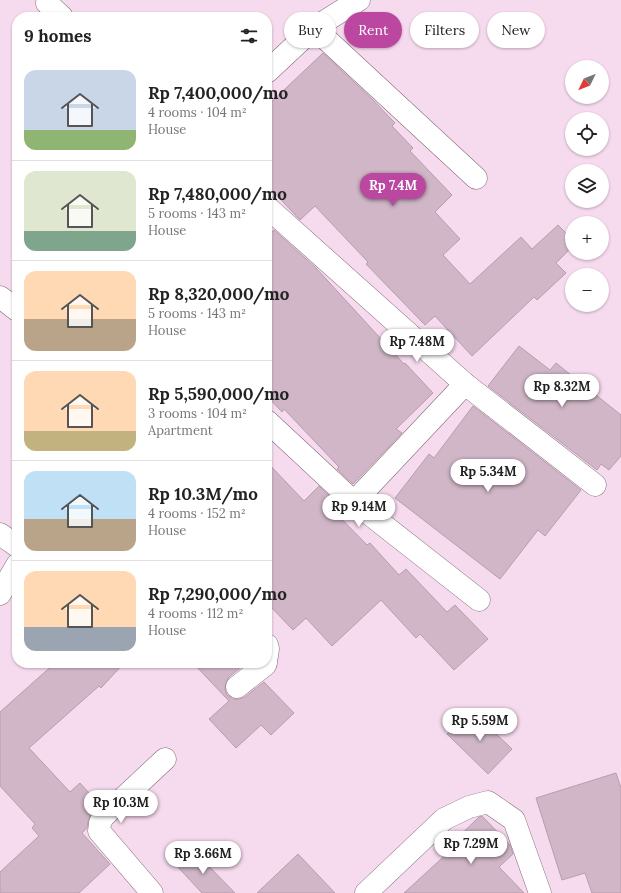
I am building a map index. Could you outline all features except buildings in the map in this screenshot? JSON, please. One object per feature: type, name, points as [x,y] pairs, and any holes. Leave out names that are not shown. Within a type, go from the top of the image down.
[{"type":"street","points":[[336,14],[359,0]]},
{"type":"street","points":[[272,67],[293,48]]},
{"type":"street","points":[[336,48],[476,178]]},
{"type":"street","points":[[272,211],[465,384],[595,486]]},
{"type":"street","points":[[0,297],[12,306]]},
{"type":"street","points":[[354,502],[465,384]]},
{"type":"street","points":[[272,426],[354,502],[479,600]]},
{"type":"street","points":[[0,534],[12,542]]},
{"type":"street","points":[[0,594],[12,574]]},
{"type":"street","points":[[237,687],[261,668]]},
{"type":"street","points":[[152,893],[99,831],[100,823],[103,817],[166,759]]},
{"type":"street","points":[[366,893],[444,819],[469,807],[488,802],[514,820],[540,893]]}]
